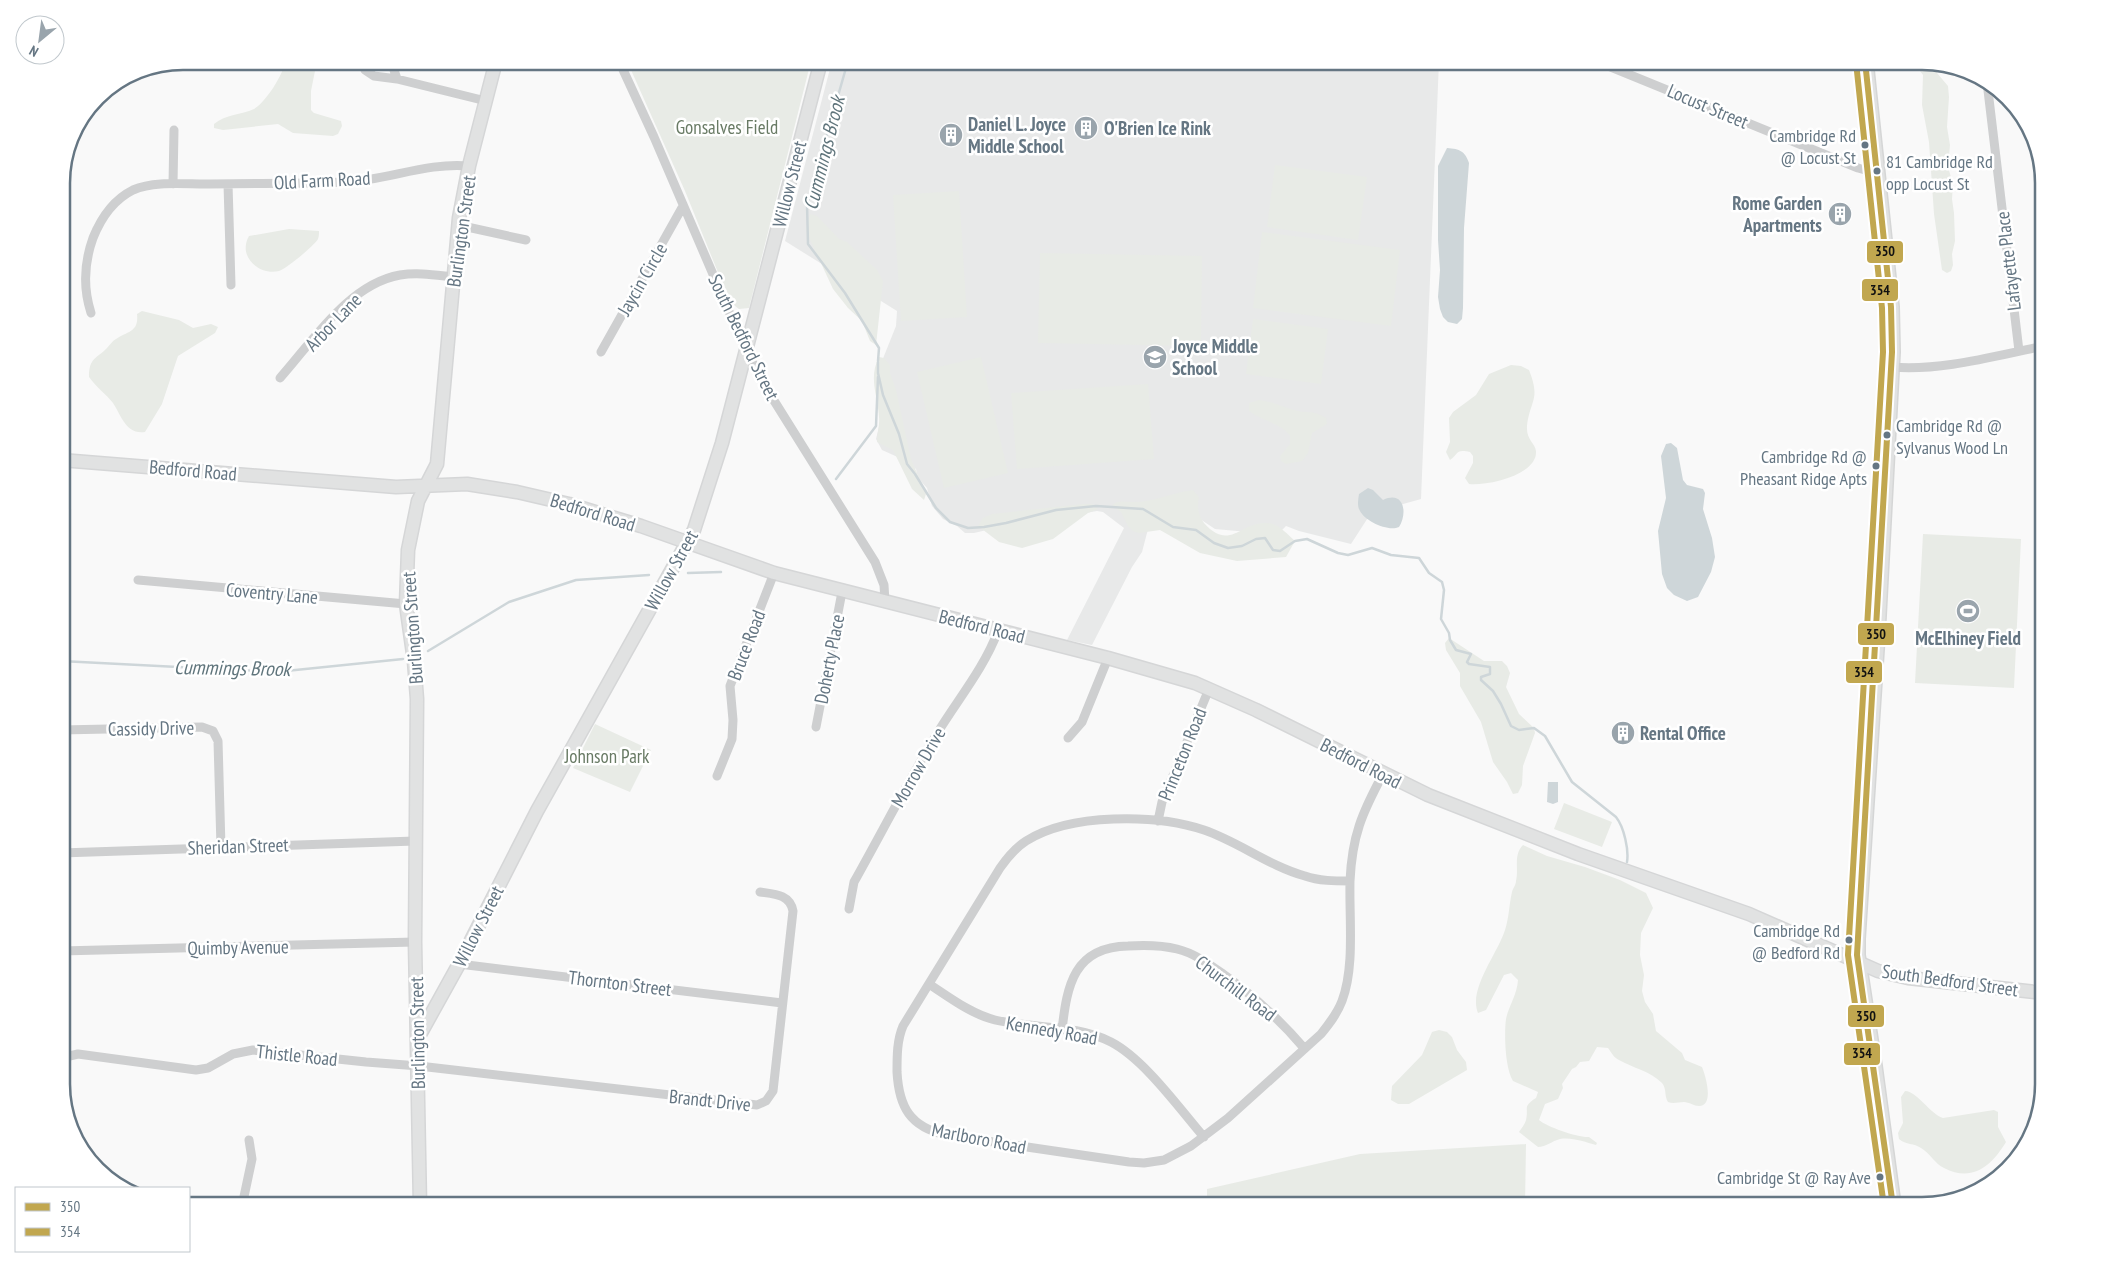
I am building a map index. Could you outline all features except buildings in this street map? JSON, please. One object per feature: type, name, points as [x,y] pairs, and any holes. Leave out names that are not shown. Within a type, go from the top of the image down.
[{"type":"highway","points":[[1866,70],[1891,307],[1892,366],[1877,625],[1858,898],[1858,964],[1892,1197]]},
{"type":"street","points":[[365,70],[370,74],[382,78],[397,78],[486,101]]},
{"type":"street","points":[[394,70],[397,78]]},
{"type":"street","name":"Burlington Street","points":[[420,1197],[419,1066],[415,942],[417,699],[406,604],[408,544],[417,505],[437,462],[458,225],[470,166],[494,70]]},
{"type":"street","name":"South Bedford Street","points":[[623,70],[746,351],[773,399],[876,562],[884,585],[885,602]]},
{"type":"street","name":"Willow Street","points":[[418,1038],[459,964],[537,811],[696,526],[714,474],[819,70]]},
{"type":"street","name":"Locust Street","points":[[1620,70],[1858,168],[1876,173]]},
{"type":"street","name":"Lafayette Place","points":[[1988,91],[2019,351]]},
{"type":"street","points":[[174,130],[174,184]]},
{"type":"street","name":"Old Farm Road","points":[[91,313],[86,294],[86,265],[94,237],[106,214],[119,199],[136,189],[174,184],[351,182],[450,165],[470,166]]},
{"type":"street","points":[[228,184],[231,286]]},
{"type":"street","name":"Jaycin Circle","points":[[601,352],[683,206]]},
{"type":"street","points":[[458,225],[526,240]]},
{"type":"street","name":"Arbor Lane","points":[[280,378],[341,308],[366,288],[382,280],[406,274],[453,277]]},
{"type":"street","points":[[1892,366],[1907,368],[1930,366],[2035,348]]},
{"type":"street","name":"Bedford Road","points":[[70,461],[388,486],[467,484],[532,494],[584,508],[774,573],[842,592],[1108,658],[1168,674],[1209,688],[1428,795],[1542,841],[1749,914],[1858,964]]},
{"type":"street","name":"Bruce Road","points":[[717,776],[732,739],[733,720],[730,686],[774,573]]},
{"type":"street","name":"Coventry Lane","points":[[138,580],[406,604]]},
{"type":"street","name":"Doherty Place","points":[[816,726],[842,592]]},
{"type":"street","name":"Morrow Drive","points":[[850,909],[854,882],[936,735],[974,678],[998,631]]},
{"type":"street","points":[[1068,738],[1082,722],[1108,658]]},
{"type":"street","name":"Princeton Road","points":[[1158,821],[1162,802],[1209,688]]},
{"type":"street","name":"Cassidy Drive","points":[[70,730],[202,727],[213,731],[218,740],[221,847]]},
{"type":"street","name":"Marlboro Road","points":[[1350,881],[1321,880],[1305,876],[1275,865],[1206,831],[1158,821],[1122,819],[1096,821],[1052,830],[1026,841],[1010,855],[1000,868],[904,1026],[897,1055],[898,1084],[903,1105],[912,1118],[924,1128],[946,1135],[1129,1162],[1156,1162],[1171,1158],[1204,1137],[1321,1034],[1332,1019],[1344,993],[1348,960],[1350,881],[1356,831],[1383,774]]},
{"type":"street","name":"Sheridan Street","points":[[70,853],[415,841]]},
{"type":"street","name":"Brandt Drive","points":[[419,1066],[757,1105],[766,1101],[773,1091],[792,907],[785,897],[760,892]]},
{"type":"street","name":"Quimby Avenue","points":[[70,951],[415,942]]},
{"type":"street","name":"Churchill Road","points":[[1062,1030],[1068,990],[1073,975],[1084,962],[1094,954],[1110,947],[1158,946],[1185,951],[1215,968],[1262,1004],[1304,1048]]},
{"type":"street","name":"Thornton Street","points":[[459,964],[782,1003]]},
{"type":"street","name":"South Bedford Street","points":[[1858,964],[1908,978],[2035,992]]},
{"type":"street","name":"Kennedy Road","points":[[929,984],[986,1017],[1005,1022],[1095,1035],[1111,1042],[1126,1051],[1204,1137]]},
{"type":"street","name":"Thistle Road","points":[[70,1056],[78,1054],[196,1070],[208,1068],[233,1054],[257,1050],[361,1062],[419,1066]]},
{"type":"street","points":[[244,1197],[252,1159],[249,1140]]},
{"type":"shaded area","name":"Joyce Middle School","points":[[830,70],[1439,70],[1421,499],[1371,513],[1351,544],[1286,526],[1281,531],[1237,531],[1215,529],[1200,519],[1152,514],[1142,552],[1132,567],[1092,645],[1067,640],[1124,528],[1103,512],[1097,511],[974,533],[965,533],[957,526],[943,519],[932,506],[927,488],[918,478],[916,469],[902,459],[882,450],[876,439],[882,414],[882,361],[896,326],[897,311],[785,241]]},
{"type":"shaded area","points":[[1447,148],[1461,151],[1469,163],[1464,228],[1463,308],[1462,319],[1457,324],[1448,322],[1443,317],[1438,297],[1440,270],[1438,166]]},
{"type":"shaded area","points":[[1671,443],[1677,448],[1683,480],[1687,485],[1703,489],[1705,493],[1703,509],[1712,538],[1715,557],[1711,572],[1698,597],[1687,601],[1674,595],[1667,588],[1662,574],[1658,531],[1666,498],[1661,456],[1666,444]]},
{"type":"shaded area","points":[[1368,488],[1373,490],[1383,500],[1396,498],[1400,500],[1403,515],[1399,527],[1389,528],[1377,525],[1363,515],[1358,507],[1359,494]]},
{"type":"shaded area","points":[[1548,782],[1558,782],[1558,802],[1553,804],[1547,802]]},
{"type":"green space","points":[[283,70],[315,70],[311,91],[311,110],[314,113],[341,121],[342,126],[338,134],[333,136],[293,133],[278,124],[223,130],[214,128],[214,124],[223,118],[249,111],[258,106],[278,80]]},
{"type":"green space","name":"Gonsalves Field","points":[[631,70],[809,70],[749,308],[739,309],[730,302],[685,191]]},
{"type":"green space","points":[[1919,70],[1937,71],[1948,86],[1947,127],[1950,145],[1948,167],[1953,184],[1952,199],[1955,241],[1952,254],[1953,265],[1951,271],[1947,273],[1942,270],[1934,214],[1929,142],[1922,105],[1923,75]]},
{"type":"green space","points":[[1275,165],[1367,177],[1358,240],[1267,227]]},
{"type":"green space","points":[[959,191],[967,317],[901,321],[893,195]]},
{"type":"green space","points":[[810,214],[817,216],[839,239],[847,242],[877,270],[883,281],[876,345],[870,341],[862,321],[848,308],[833,289],[807,233],[806,228]]},
{"type":"green space","points":[[289,229],[319,231],[318,239],[300,257],[279,271],[265,271],[252,263],[246,251],[249,236]]},
{"type":"green space","points":[[1262,232],[1400,250],[1391,326],[1253,308]]},
{"type":"green space","points":[[1040,253],[1202,256],[1201,346],[1038,343]]},
{"type":"green space","points":[[142,311],[179,320],[193,328],[211,324],[218,327],[215,333],[178,356],[162,404],[145,432],[138,432],[125,423],[113,403],[89,377],[89,371],[94,359],[115,340],[134,328],[137,314]]},
{"type":"green space","points":[[1253,319],[1328,329],[1321,384],[1246,374]]},
{"type":"green space","points":[[879,357],[884,358],[890,365],[890,373],[896,390],[911,459],[926,494],[924,500],[912,489],[893,450],[877,442],[879,420],[874,387],[874,372]]},
{"type":"green space","points":[[981,357],[1008,473],[944,488],[917,372]]},
{"type":"green space","points":[[1511,365],[1521,366],[1529,370],[1534,388],[1534,400],[1528,417],[1527,431],[1536,451],[1534,459],[1529,467],[1510,477],[1499,481],[1469,484],[1465,478],[1473,463],[1473,456],[1470,452],[1462,451],[1450,460],[1446,452],[1450,442],[1449,418],[1453,412],[1476,395],[1489,374]]},
{"type":"green space","points":[[1148,384],[1154,459],[1017,469],[1011,393]]},
{"type":"green space","points":[[1259,400],[1317,414],[1326,418],[1327,424],[1312,433],[1308,453],[1302,461],[1286,464],[1281,461],[1280,456],[1290,444],[1290,436],[1282,428],[1249,411],[1249,403]]},
{"type":"green space","points":[[1193,490],[1199,497],[1200,517],[1213,531],[1221,535],[1229,535],[1250,526],[1271,523],[1282,529],[1295,541],[1286,557],[1237,561],[1200,553],[1160,530],[1139,533],[1133,531],[1128,526],[1121,512],[1112,505],[1119,502],[1146,501]]},
{"type":"green space","points":[[1092,504],[1098,509],[1088,513],[1053,539],[1022,548],[999,542],[978,526],[983,518],[992,514]]},
{"type":"green space","name":"McElhiney Field","points":[[1923,534],[2021,539],[2014,688],[1915,683]]},
{"type":"green space","points":[[1449,638],[1484,661],[1502,661],[1507,666],[1510,673],[1506,687],[1519,714],[1534,728],[1535,733],[1523,766],[1522,785],[1518,793],[1513,794],[1493,762],[1481,722],[1460,686],[1460,673],[1446,650],[1445,643]]},
{"type":"green space","name":"Johnson Park","points":[[595,724],[651,750],[630,792],[573,768]]},
{"type":"green space","points":[[1564,803],[1612,822],[1602,847],[1554,829]]},
{"type":"green space","points":[[1523,845],[1547,856],[1620,880],[1646,893],[1653,908],[1641,933],[1640,955],[1644,975],[1642,991],[1645,1002],[1653,1014],[1656,1031],[1682,1053],[1685,1060],[1702,1067],[1708,1089],[1707,1101],[1704,1105],[1668,1102],[1664,1085],[1657,1079],[1617,1059],[1608,1048],[1597,1047],[1589,1061],[1580,1062],[1572,1069],[1562,1084],[1563,1088],[1558,1099],[1545,1104],[1539,1120],[1563,1132],[1589,1137],[1597,1143],[1596,1145],[1578,1140],[1560,1139],[1538,1147],[1519,1132],[1526,1120],[1527,1105],[1536,1098],[1538,1092],[1513,1081],[1508,1068],[1505,1042],[1506,1019],[1518,980],[1511,973],[1504,975],[1486,1010],[1478,1013],[1476,1003],[1480,982],[1505,930],[1512,892],[1516,882],[1518,853]]},
{"type":"green space","points":[[1439,1030],[1447,1032],[1452,1037],[1457,1050],[1466,1062],[1467,1070],[1409,1104],[1398,1104],[1391,1100],[1392,1086],[1422,1055],[1432,1032]]},
{"type":"green space","points":[[1905,1091],[1910,1092],[1938,1116],[1943,1118],[1994,1110],[1998,1112],[1998,1127],[2006,1142],[1994,1158],[1981,1169],[1964,1174],[1944,1168],[1921,1148],[1899,1139],[1898,1133],[1903,1123],[1901,1097]]},
{"type":"green space","points":[[1526,1144],[1525,1197],[1207,1197],[1207,1189],[1360,1154]]},
{"type":"waterway","name":"Cummings Brook","points":[[845,70],[807,204],[808,244],[845,293],[879,348],[878,361]]},
{"type":"waterway","points":[[878,362],[878,373],[883,395],[899,434],[907,464],[936,508],[950,522],[968,528],[984,527],[1056,510],[1096,506],[1143,509],[1173,527],[1196,530],[1214,543],[1228,548],[1242,546],[1256,539],[1265,538],[1273,550],[1280,551],[1295,541],[1307,539],[1338,553],[1348,555],[1372,548],[1391,555],[1419,558],[1429,573],[1442,582],[1444,590],[1441,619],[1456,650],[1471,654],[1467,662],[1469,664],[1490,667],[1490,674],[1481,677],[1481,680],[1493,691],[1511,726],[1519,730],[1534,728],[1545,736],[1572,782],[1616,817],[1625,839],[1627,862]]},
{"type":"waterway","name":"Cummings Brook","points":[[836,479],[876,426],[878,377]]},
{"type":"waterway","name":"Cummings Brook","points":[[688,573],[721,572]]},
{"type":"waterway","name":"Cummings Brook","points":[[428,651],[509,602],[576,580],[649,575]]},
{"type":"waterway","name":"Cummings Brook","points":[[70,661],[276,672],[403,659]]},
{"type":"transit line","name":"354","points":[[1857,70],[1882,308],[1883,352],[1848,955],[1883,1197]]},
{"type":"transit line","name":"350","points":[[1866,70],[1891,307],[1892,352],[1857,955],[1892,1197]]},
{"type":"place","name":"O'Brien Ice Rink","points":[[1086,128]]},
{"type":"place","name":"Daniel L. Joyce Middle School","points":[[951,135]]},
{"type":"place","name":"Cambridge Rd @ Locust St","points":[[1865,145]]},
{"type":"place","name":"81 Cambridge Rd opp Locust St","points":[[1877,171]]},
{"type":"place","name":"Rome Garden Apartments","points":[[1840,214]]},
{"type":"place","name":"Joyce Middle School","points":[[1155,357]]},
{"type":"place","name":"Cambridge Rd @ Sylvanus Wood Ln","points":[[1887,435]]},
{"type":"place","name":"Cambridge Rd @ Pheasant Ridge Apts","points":[[1876,466]]},
{"type":"place","name":"McElhiney Field","points":[[1968,611]]},
{"type":"place","name":"Rental Office","points":[[1623,733]]},
{"type":"place","name":"Cambridge Rd @ Bedford Rd","points":[[1849,940]]},
{"type":"place","name":"Cambridge St @ Ray Ave","points":[[1880,1177]]}]
